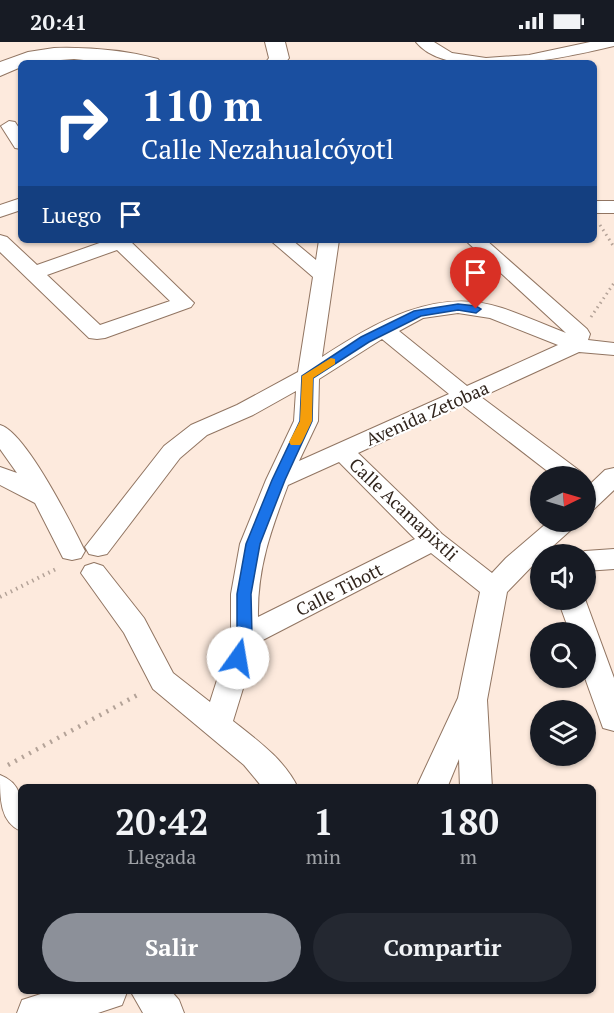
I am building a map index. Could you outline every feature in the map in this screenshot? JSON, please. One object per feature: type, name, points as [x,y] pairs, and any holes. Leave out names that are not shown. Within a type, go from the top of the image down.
[{"type":"street","points":[[275,42],[279,58],[277,60]]},
{"type":"street","points":[[423,42],[448,56],[470,60]]},
{"type":"street","points":[[520,60],[611,42]]},
{"type":"street","points":[[18,60],[34,55],[69,51],[130,60]]},
{"type":"street","points":[[0,70],[9,63],[18,60]]},
{"type":"street","points":[[0,211],[18,205]]},
{"type":"street","points":[[597,215],[614,207]]},
{"type":"street","points":[[0,241],[97,333],[184,303],[122,243]]},
{"type":"street","points":[[34,272],[114,243]]},
{"type":"street","points":[[284,243],[324,275]]},
{"type":"street","points":[[217,725],[245,636],[244,594],[253,544],[306,421],[308,376],[329,243]]},
{"type":"street","points":[[478,243],[578,340]]},
{"type":"street","points":[[83,558],[172,452],[199,430],[245,410],[418,313],[458,307],[494,312],[578,340],[614,349]]},
{"type":"street","points":[[385,330],[465,396],[557,466]]},
{"type":"street","name":"Avenida Zetobaa","points":[[279,480],[465,396],[578,340]]},
{"type":"street","points":[[0,433],[16,452],[83,558],[134,626],[163,681],[255,756],[280,784]]},
{"type":"street","name":"Calle Acamapixtli","points":[[342,451],[433,541],[494,589]]},
{"type":"street","points":[[0,475],[45,498]]},
{"type":"street","points":[[596,490],[614,476]]},
{"type":"street","points":[[433,784],[472,700],[494,589],[527,565],[555,532]]},
{"type":"street","name":"Calle Tibott","points":[[245,636],[433,541]]},
{"type":"street","points":[[596,560],[614,559]]},
{"type":"street","points":[[596,669],[614,719]]},
{"type":"street","points":[[472,700],[476,784]]},
{"type":"street","points":[[0,789],[18,813]]},
{"type":"street","points":[[35,1013],[102,994]]},
{"type":"street","points":[[151,994],[166,1013]]},
{"type":"path","points":[[597,217],[614,247]]},
{"type":"path","points":[[578,340],[614,283]]},
{"type":"path","points":[[0,597],[83,558]]},
{"type":"path","points":[[0,769],[163,681]]},
{"type":"slow traffic","points":[[296,442],[306,421],[308,376],[331,361]]},
{"type":"route","points":[[238,658],[245,636],[244,594],[253,544],[306,421],[308,376],[365,339],[418,313],[458,307],[476,309]]}]
